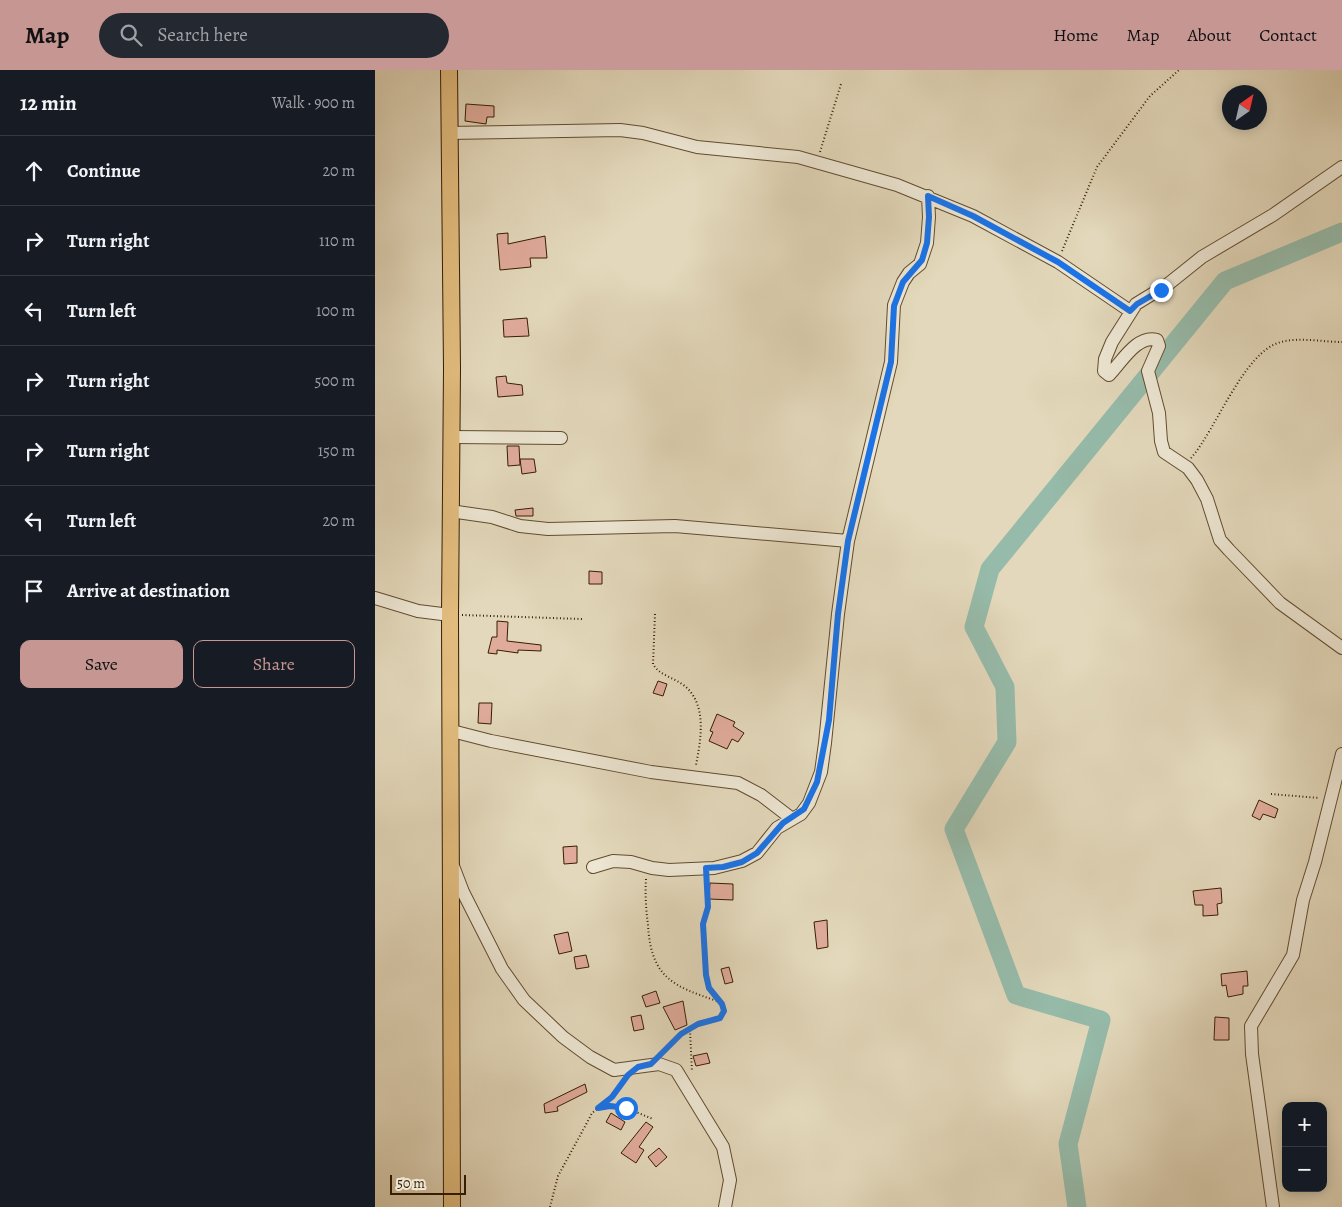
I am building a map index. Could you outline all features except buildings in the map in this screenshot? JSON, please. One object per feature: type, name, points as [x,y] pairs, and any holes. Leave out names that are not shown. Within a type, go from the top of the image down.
[{"type":"main road","points":[[449,70],[452,1207]]},
{"type":"street","points":[[448,133],[635,131],[697,147],[784,154],[872,176],[928,196],[973,216],[1058,262],[1130,311]]},
{"type":"street","points":[[1342,167],[1273,215],[1202,257],[1167,286],[1137,304],[1130,311],[1107,351],[1105,373],[1109,375],[1125,356],[1145,340],[1155,339],[1159,346],[1149,376],[1159,413],[1162,448],[1169,457],[1184,465],[1203,489],[1220,540],[1280,604],[1342,648]]},
{"type":"street","points":[[593,867],[621,861],[660,870],[723,867],[751,858],[764,847],[783,823],[801,814],[809,803],[821,772],[829,720],[838,614],[848,541],[891,362],[894,306],[903,282],[922,260],[927,243],[928,196]]},
{"type":"street","points":[[451,437],[561,438]]},
{"type":"street","points":[[450,511],[492,517],[514,525],[540,528],[675,526],[848,541]]},
{"type":"street","points":[[375,598],[418,612],[450,615]]},
{"type":"street","points":[[452,731],[598,762],[693,778],[729,781],[746,787],[791,818]]},
{"type":"street","points":[[1273,1207],[1250,1034],[1254,1018],[1293,955],[1303,900],[1332,798],[1342,754]]},
{"type":"street","points":[[452,864],[472,910],[502,969],[524,1000],[563,1037],[590,1057],[615,1070],[651,1064],[667,1066],[676,1070],[726,1154],[730,1184],[725,1207]]},
{"type":"path","points":[[1058,262],[1097,167],[1150,96],[1179,70]]},
{"type":"path","points":[[818,162],[841,84]]},
{"type":"path","points":[[1184,465],[1209,433],[1241,378],[1265,351],[1279,342],[1289,340],[1342,342]]},
{"type":"path","points":[[655,614],[653,664],[662,673],[685,686],[699,711],[701,731],[693,778]]},
{"type":"path","points":[[450,615],[582,620]]},
{"type":"path","points":[[1271,794],[1332,798]]},
{"type":"path","points":[[647,866],[647,914],[653,959],[663,974],[674,982],[690,992],[719,1001]]},
{"type":"path","points":[[651,1064],[667,1046],[704,1022],[720,1018],[724,1011],[709,988],[706,975],[703,924],[708,907],[706,868]]},
{"type":"path","points":[[689,1094],[692,1075],[690,1030]]},
{"type":"path","points":[[551,1207],[555,1185],[562,1168],[592,1113],[612,1097],[628,1075],[638,1067]]},
{"type":"path","points":[[598,1108],[610,1106],[626,1108],[653,1119]]},
{"type":"waterway","points":[[1077,1207],[1068,1144],[1101,1020],[1016,995],[954,829],[1007,742],[1005,687],[974,627],[990,569],[1225,281],[1342,232]]},
{"type":"route","points":[[626,1108],[615,1106],[598,1108],[612,1097],[628,1075],[638,1067],[651,1064],[681,1034],[698,1024],[720,1018],[723,1015],[724,1008],[713,996],[706,975],[706,952],[703,936],[703,918],[708,907],[706,868],[723,867],[742,862],[757,853],[764,847],[777,828],[801,814],[809,803],[821,772],[829,720],[841,585],[848,541],[894,347],[894,306],[903,282],[909,273],[920,264],[927,243],[928,196],[973,216],[1058,262],[1130,311],[1137,304],[1161,290]]}]
